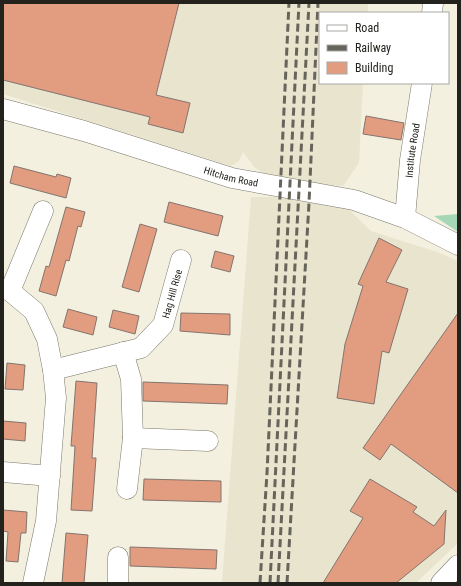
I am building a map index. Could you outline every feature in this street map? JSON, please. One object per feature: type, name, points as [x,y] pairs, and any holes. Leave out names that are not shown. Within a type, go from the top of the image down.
[{"type":"street","name":"Institute Road","points":[[405,218],[410,160],[422,84]]},
{"type":"street","name":"Hitcham Road","points":[[3,109],[84,131],[232,178],[354,200],[405,218],[458,245]]},
{"type":"street","points":[[33,583],[46,521],[56,398],[53,370],[47,339],[34,310],[6,290],[43,210]]},
{"type":"street","name":"Hag Hill Rise","points":[[53,370],[141,348],[163,325],[181,260]]},
{"type":"street","points":[[123,352],[131,380],[133,438],[127,489]]},
{"type":"street","points":[[133,438],[208,441]]},
{"type":"street","points":[[3,472],[50,476]]},
{"type":"street","points":[[118,557],[118,583]]},
{"type":"street","points":[[441,583],[458,565]]},
{"type":"shaded area","points":[[3,3],[368,3],[368,12],[319,12],[319,84],[363,84],[359,163],[343,186],[274,180],[254,167],[243,152],[239,161],[231,166],[3,94]]},
{"type":"shaded area","points":[[251,197],[272,197],[342,203],[371,231],[437,252],[458,261],[458,543],[416,583],[222,583]]},
{"type":"green space","points":[[458,214],[458,232],[434,216]]},
{"type":"building","points":[[3,3],[179,3],[156,95],[190,103],[183,133],[148,124],[150,117],[3,80]]},
{"type":"building","points":[[366,116],[404,123],[401,140],[363,134]]},
{"type":"building","points":[[14,166],[56,177],[57,174],[71,178],[66,198],[10,183]]},
{"type":"building","points":[[169,202],[223,216],[218,236],[164,222]]},
{"type":"building","points":[[66,207],[85,212],[81,227],[78,226],[69,261],[66,260],[56,296],[39,291],[46,266],[49,267]]},
{"type":"building","points":[[140,224],[157,229],[139,292],[122,287]]},
{"type":"building","points":[[379,238],[402,250],[386,282],[408,289],[389,353],[382,351],[374,404],[337,398],[345,344],[363,286],[358,284]]},
{"type":"building","points":[[215,251],[234,256],[230,272],[211,267]]},
{"type":"building","points":[[68,309],[97,317],[93,335],[63,327]]},
{"type":"building","points":[[113,310],[139,316],[135,334],[109,327]]},
{"type":"building","points":[[181,313],[230,314],[230,335],[180,331]]},
{"type":"building","points":[[458,313],[458,493],[391,444],[380,460],[363,448]]},
{"type":"building","points":[[7,363],[25,365],[23,390],[5,389]]},
{"type":"building","points":[[76,381],[97,383],[92,458],[96,458],[92,511],[71,510],[75,446],[71,446]]},
{"type":"building","points":[[143,382],[228,385],[227,404],[143,401]]},
{"type":"building","points":[[3,421],[26,423],[25,441],[3,439]]},
{"type":"building","points":[[144,479],[221,481],[221,502],[143,500]]},
{"type":"building","points":[[370,479],[417,507],[413,512],[434,526],[446,510],[444,544],[396,583],[323,583],[363,518],[350,511]]},
{"type":"building","points":[[3,510],[27,512],[26,533],[21,533],[18,562],[6,561],[8,532],[3,531]]},
{"type":"building","points":[[66,533],[88,535],[84,583],[62,583]]},
{"type":"building","points":[[130,547],[217,550],[216,569],[130,566]]},
{"type":"railway","points":[[260,583],[267,473],[289,3]]},
{"type":"railway","points":[[270,583],[299,3]]},
{"type":"railway","points":[[278,583],[309,3]]},
{"type":"railway","points":[[287,583],[309,203],[318,3]]}]
